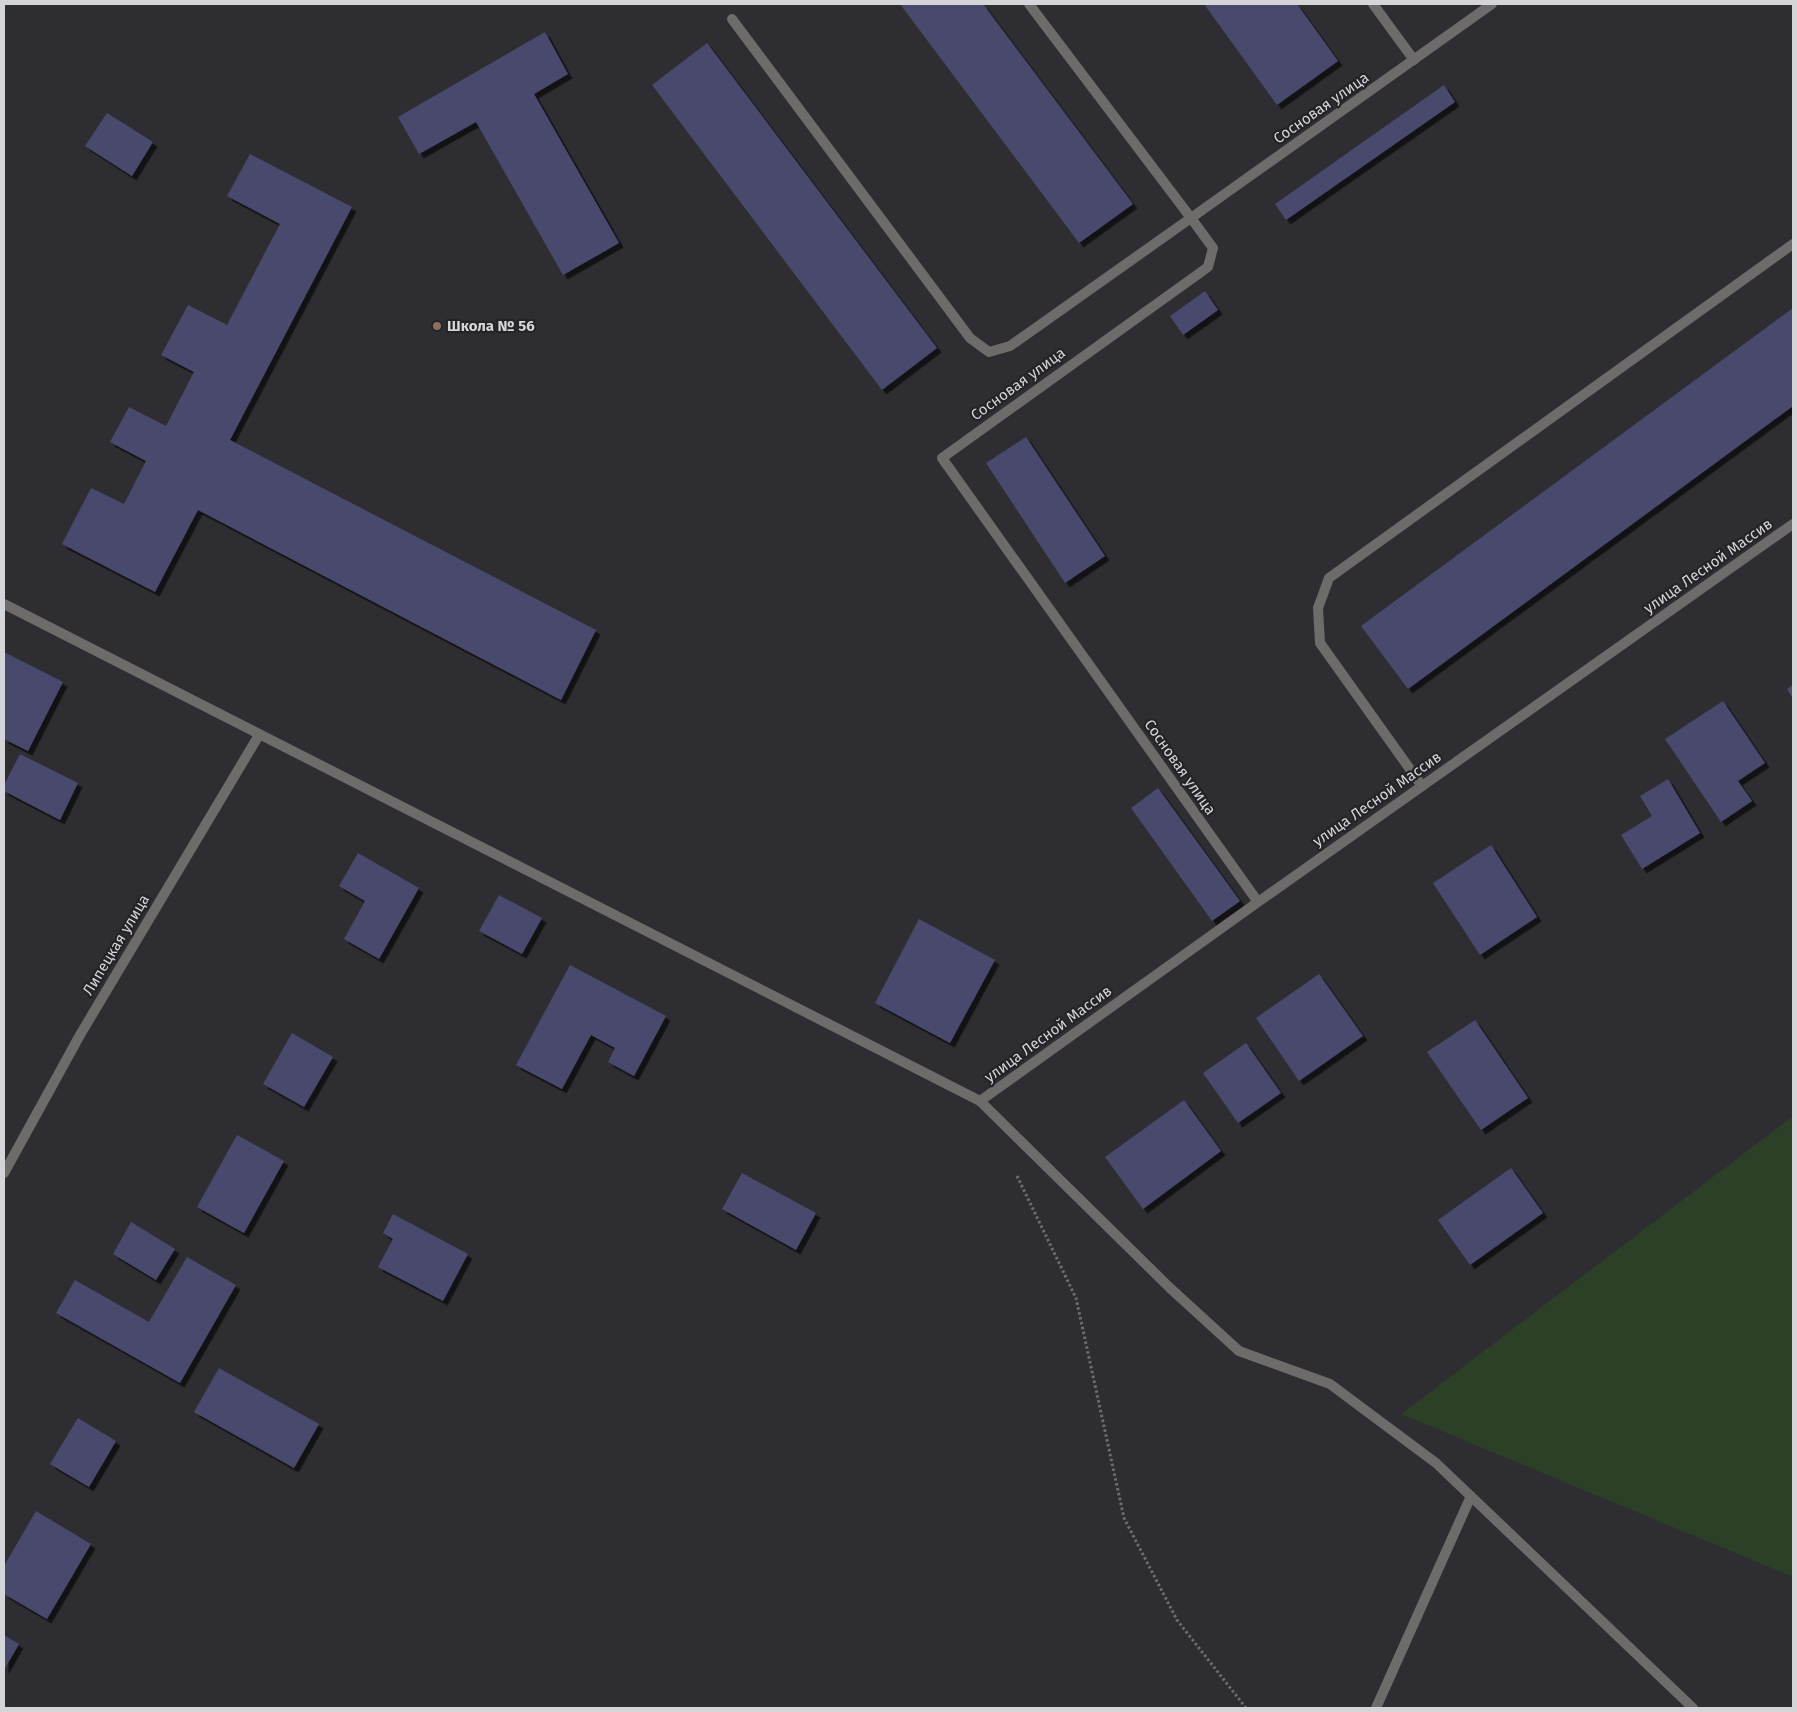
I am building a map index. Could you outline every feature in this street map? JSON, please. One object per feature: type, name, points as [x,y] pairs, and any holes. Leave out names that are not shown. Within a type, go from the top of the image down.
[{"type":"street","points":[[732,19],[970,338],[989,352],[1010,346],[1191,218],[1029,4]]},
{"type":"street","points":[[1373,4],[1414,60]]},
{"type":"street","name":"Сосновая улица","points":[[1258,902],[942,458],[1208,267],[1214,248],[1191,218],[1492,4]]},
{"type":"street","points":[[1422,786],[1320,643],[1318,608],[1329,578],[1793,244]]},
{"type":"street","name":"улица Лесной Массив","points":[[980,1101],[1793,524]]},
{"type":"street","points":[[4,604],[980,1101],[1170,1288],[1239,1351],[1330,1384],[1436,1462],[1693,1708]]},
{"type":"street","name":"Липецкая улица","points":[[4,1173],[80,1035],[259,735]]},
{"type":"street","points":[[1376,1708],[1471,1496]]},
{"type":"path","points":[[1015,1173],[1076,1298],[1124,1518],[1176,1620],[1246,1708]]},
{"type":"green space","points":[[1793,1116],[1793,1577],[1401,1414]]},
{"type":"building","points":[[900,4],[983,4],[1133,204],[1079,243]]},
{"type":"building","points":[[1204,4],[1297,4],[1338,61],[1277,105]]},
{"type":"building","points":[[545,32],[568,74],[534,94],[619,243],[563,275],[476,122],[419,154],[398,117]]},
{"type":"building","points":[[707,43],[937,348],[882,390],[652,85]]},
{"type":"building","points":[[1444,85],[1455,102],[1286,220],[1275,204]]},
{"type":"building","points":[[107,113],[153,142],[132,176],[85,146]]},
{"type":"building","points":[[250,154],[352,207],[230,440],[596,630],[561,700],[198,510],[155,592],[62,544],[91,488],[124,504],[146,461],[110,442],[129,407],[166,426],[194,372],[161,355],[188,305],[227,325],[280,224],[227,196]]},
{"type":"building","points":[[1205,291],[1218,310],[1183,335],[1170,316]]},
{"type":"building","points":[[1793,308],[1793,406],[1408,689],[1361,626]]},
{"type":"building","points":[[1026,437],[1105,556],[1065,583],[986,463]]},
{"type":"building","points":[[4,652],[63,682],[28,751],[4,739]]},
{"type":"building","points":[[1793,685],[1793,699],[1787,689]]},
{"type":"building","points":[[1723,701],[1765,763],[1738,781],[1752,801],[1721,822],[1665,739]]},
{"type":"building","points":[[20,754],[78,783],[60,820],[4,791],[4,785]]},
{"type":"building","points":[[1668,779],[1700,833],[1642,869],[1621,835],[1652,816],[1640,796]]},
{"type":"building","points":[[1158,788],[1240,901],[1212,921],[1131,808]]},
{"type":"building","points":[[1491,845],[1537,917],[1480,955],[1433,883]]},
{"type":"building","points":[[358,853],[419,888],[379,959],[344,939],[365,901],[339,886]]},
{"type":"building","points":[[499,895],[542,918],[522,954],[479,931]]},
{"type":"building","points":[[919,919],[995,960],[950,1043],[875,1003]]},
{"type":"building","points":[[570,965],[666,1016],[634,1076],[608,1062],[615,1048],[591,1035],[562,1089],[516,1065]]},
{"type":"building","points":[[1319,974],[1363,1036],[1299,1081],[1256,1018]]},
{"type":"building","points":[[1475,1020],[1528,1098],[1481,1130],[1427,1052]]},
{"type":"building","points":[[292,1033],[333,1057],[304,1107],[263,1084]]},
{"type":"building","points":[[1246,1043],[1281,1093],[1238,1123],[1203,1073]]},
{"type":"building","points":[[1184,1100],[1221,1151],[1143,1209],[1105,1157]]},
{"type":"building","points":[[237,1135],[284,1161],[244,1233],[197,1207]]},
{"type":"building","points":[[1511,1168],[1543,1213],[1470,1265],[1438,1220]]},
{"type":"building","points":[[742,1173],[816,1213],[796,1250],[722,1209]]},
{"type":"building","points":[[393,1214],[468,1254],[443,1301],[378,1267],[393,1239],[383,1233]]},
{"type":"building","points":[[131,1222],[175,1249],[156,1280],[113,1254]]},
{"type":"building","points":[[187,1257],[236,1285],[180,1383],[56,1313],[75,1280],[149,1322]]},
{"type":"building","points":[[219,1368],[319,1424],[294,1468],[194,1412]]},
{"type":"building","points":[[78,1418],[116,1441],[89,1487],[50,1464]]},
{"type":"building","points":[[36,1511],[91,1544],[47,1619],[4,1594],[4,1566]]},
{"type":"building","points":[[4,1635],[19,1644],[4,1670]]},
{"type":"place","name":"Школа № 56","points":[[437,326]]}]
